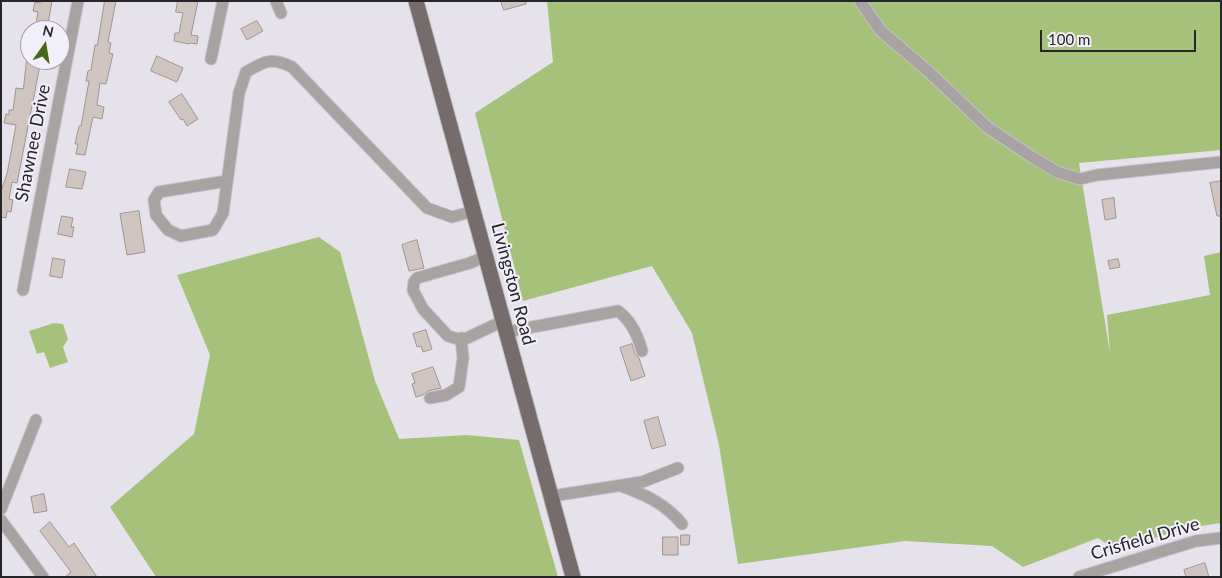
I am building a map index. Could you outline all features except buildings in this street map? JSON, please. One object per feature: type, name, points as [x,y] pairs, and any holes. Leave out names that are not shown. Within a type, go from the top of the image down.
[{"type":"main road","name":"Livingston Road","points":[[416,1],[573,577]]},
{"type":"street","name":"Shawnee Drive","points":[[23,290],[78,1]]},
{"type":"street","points":[[211,59],[223,1]]},
{"type":"street","points":[[276,1],[281,13]]},
{"type":"street","points":[[860,1],[881,31],[929,72],[988,127],[1032,158],[1057,172],[1080,179],[1097,175],[1221,162]]},
{"type":"street","points":[[226,182],[159,192],[154,200],[156,215],[168,230],[181,236],[213,230],[223,213],[239,94],[246,72],[266,61],[281,62],[292,67],[428,208],[452,217],[474,211]]},
{"type":"street","points":[[486,256],[470,263],[417,278],[414,282],[413,290],[423,309],[448,336],[467,338],[505,327],[618,311],[627,318],[634,329],[642,351]]},
{"type":"street","points":[[430,398],[446,395],[459,387],[464,358],[462,338]]},
{"type":"street","points":[[1,509],[36,420]]},
{"type":"street","points":[[552,496],[642,482],[678,468]]},
{"type":"street","points":[[620,485],[640,492],[660,504],[676,516],[682,524]]},
{"type":"street","points":[[1,520],[43,577]]},
{"type":"street","name":"Crisfield Drive","points":[[1079,577],[1196,541],[1221,538]]},
{"type":"green space","points":[[547,1],[1221,1],[1221,150],[1079,163],[1110,353],[1107,315],[1210,295],[1204,256],[1221,252],[1221,523],[1187,528],[1117,550],[1098,538],[1023,567],[992,546],[905,541],[738,564],[719,445],[692,333],[652,266],[523,301],[475,113],[553,62]]},
{"type":"green space","points":[[319,237],[340,252],[375,381],[399,439],[467,435],[519,440],[558,577],[156,577],[110,507],[194,434],[210,355],[177,275]]},
{"type":"green space","points":[[54,323],[63,324],[68,339],[63,347],[68,362],[50,368],[44,352],[37,354],[29,331]]}]
